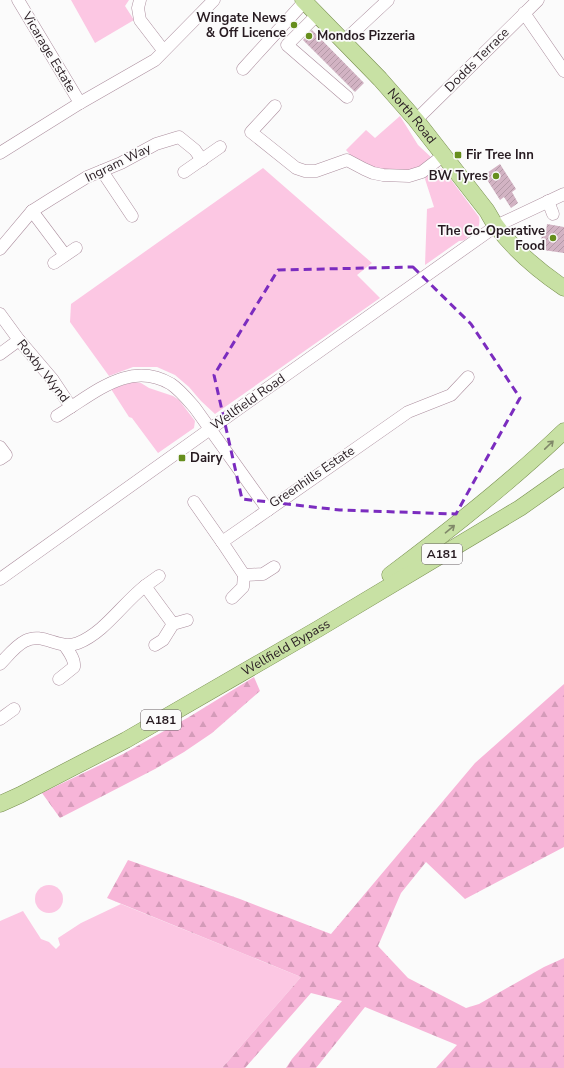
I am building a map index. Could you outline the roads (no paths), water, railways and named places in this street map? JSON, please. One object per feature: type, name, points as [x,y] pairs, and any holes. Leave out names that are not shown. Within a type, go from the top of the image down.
[{"type":"main road","name":"North Road","points":[[304,1],[380,79],[416,120],[487,211],[496,226],[516,249],[536,267],[562,283]]},
{"type":"main road","points":[[318,629],[440,537],[540,454],[564,431]]},
{"type":"main road","name":"Wellfield Bypass","points":[[0,804],[126,740],[318,629],[520,508],[564,477]]},
{"type":"street","name":"Vicarage Estate","points":[[18,0],[80,103]]},
{"type":"street","points":[[140,0],[138,8],[140,20],[163,50]]},
{"type":"street","name":"Vicarage Estate","points":[[0,153],[80,103],[155,60],[163,50],[214,0]]},
{"type":"street","points":[[344,41],[388,0]]},
{"type":"street","name":"Dodds Terrace","points":[[416,120],[538,0]]},
{"type":"street","points":[[243,69],[304,1]]},
{"type":"street","points":[[524,13],[564,71]]},
{"type":"street","points":[[318,14],[287,45],[347,97]]},
{"type":"street","points":[[275,106],[251,132],[296,168],[305,171],[316,171],[346,160],[364,170],[383,176],[409,176],[422,172],[444,156]]},
{"type":"street","name":"Ingram Way","points":[[0,249],[32,211],[88,177],[121,163],[156,144],[179,137],[195,150],[202,160]]},
{"type":"street","points":[[184,172],[220,147]]},
{"type":"street","points":[[102,171],[132,216]]},
{"type":"street","name":"Wellfield Road","points":[[0,579],[496,226],[564,194]]},
{"type":"street","points":[[548,201],[554,214]]},
{"type":"street","points":[[32,211],[65,255]]},
{"type":"street","points":[[54,263],[76,248]]},
{"type":"street","name":"Roxby Wynd","points":[[0,314],[52,380],[71,407],[98,389],[118,379],[130,376],[152,376],[172,384],[195,408],[209,429]]},
{"type":"street","points":[[0,354],[19,340]]},
{"type":"street","name":"Greenhills Estate","points":[[209,429],[268,510],[408,412],[451,395],[468,377]]},
{"type":"street","points":[[58,416],[71,407]]},
{"type":"street","points":[[0,447],[6,455],[0,459]]},
{"type":"street","points":[[194,502],[244,576],[243,587],[232,598]]},
{"type":"street","points":[[222,542],[268,510]]},
{"type":"street","points":[[244,576],[263,574],[274,567]]},
{"type":"street","points":[[0,664],[25,641],[39,638],[65,646],[76,644],[86,639],[97,632],[134,595],[159,576]]},
{"type":"street","points":[[145,586],[172,624]]},
{"type":"street","points":[[155,645],[160,643],[165,637],[172,624],[187,620]]},
{"type":"street","points":[[59,679],[74,667],[75,664],[65,646]]},
{"type":"street","points":[[1,716],[14,709]]},
{"type":"place","name":"Wingate News & Off Licence","points":[[294,25]]},
{"type":"place","name":"Mondos Pizzeria","points":[[309,36]]},
{"type":"place","name":"Fir Tree Inn","points":[[458,155]]},
{"type":"place","name":"BW Tyres","points":[[496,176]]},
{"type":"place","name":"The Co-Operative Food","points":[[553,238]]},
{"type":"place","name":"Dairy","points":[[182,458]]}]
